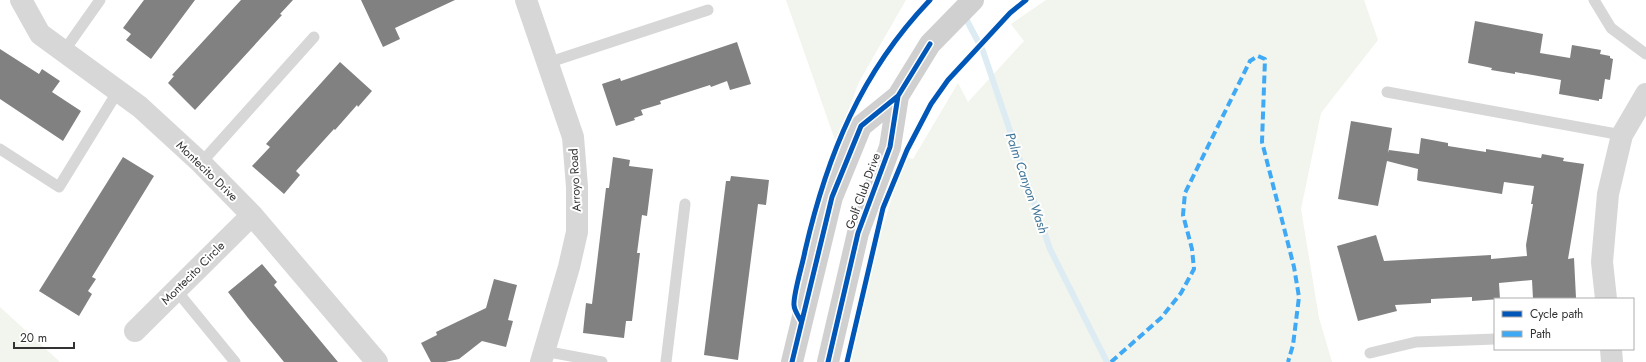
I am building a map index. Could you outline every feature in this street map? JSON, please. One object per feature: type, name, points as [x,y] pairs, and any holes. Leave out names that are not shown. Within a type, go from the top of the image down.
[{"type":"street","name":"Montecito Drive","points":[[21,0],[40,34],[140,107],[201,164],[252,215],[377,362]]},
{"type":"street","name":"Arroyo Road","points":[[526,0],[573,137],[577,187],[576,232],[570,267],[543,356]]},
{"type":"street","name":"Golf Club Drive","points":[[792,362],[832,197],[861,126],[898,96],[930,44],[973,0]]},
{"type":"street","name":"Golf Club Drive","points":[[828,362],[858,233],[890,146],[898,96]]},
{"type":"street","points":[[1606,298],[1602,262],[1608,194],[1622,135],[1644,102]]},
{"type":"street","name":"Montecito Circle","points":[[135,331],[252,215]]},
{"type":"street","points":[[1611,350],[1612,362]]},
{"type":"lane","points":[[64,51],[100,0]]},
{"type":"lane","points":[[1594,0],[1611,28],[1646,54]]},
{"type":"lane","points":[[547,63],[708,10]]},
{"type":"lane","points":[[201,164],[314,38]]},
{"type":"lane","points":[[0,149],[59,187],[118,91]]},
{"type":"lane","points":[[1387,92],[1622,135]]},
{"type":"lane","points":[[666,362],[685,204]]},
{"type":"lane","points":[[176,290],[235,362]]},
{"type":"lane","points":[[1370,353],[1416,342],[1494,339]]},
{"type":"lane","points":[[543,356],[602,362]]},
{"type":"shaded area","points":[[786,0],[906,0],[859,82],[836,143]]},
{"type":"shaded area","points":[[1046,0],[1364,0],[1378,40],[1321,113],[1301,209],[1319,318],[1332,362],[851,362],[876,248],[905,157],[913,159],[958,83],[968,102],[1024,41],[1011,24]]},
{"type":"shaded area","points":[[0,307],[60,362],[0,362]]},
{"type":"building","points":[[144,0],[195,0],[151,59],[126,40],[131,34],[123,28]]},
{"type":"building","points":[[241,0],[293,0],[280,14],[282,15],[195,110],[168,83],[174,76],[172,75]]},
{"type":"building","points":[[361,0],[455,0],[395,28],[400,39],[383,47]]},
{"type":"building","points":[[1475,21],[1543,34],[1540,53],[1570,58],[1572,45],[1601,50],[1600,54],[1610,56],[1610,58],[1613,59],[1610,80],[1605,79],[1602,99],[1599,99],[1599,101],[1559,94],[1561,80],[1515,72],[1515,74],[1491,70],[1492,68],[1468,63]]},
{"type":"building","points":[[737,42],[751,84],[730,90],[727,81],[711,87],[710,85],[660,101],[661,104],[641,110],[643,115],[634,118],[635,120],[616,126],[602,84],[620,78],[621,81]]},
{"type":"building","points":[[0,49],[39,74],[42,69],[60,81],[52,92],[81,111],[63,141],[0,99]]},
{"type":"building","points":[[340,62],[372,91],[358,107],[357,105],[335,130],[334,129],[296,171],[300,175],[284,194],[252,166],[270,147],[266,144]]},
{"type":"building","points":[[1351,121],[1392,128],[1388,153],[1389,150],[1419,154],[1421,138],[1448,143],[1448,146],[1486,152],[1486,149],[1541,158],[1542,154],[1564,158],[1563,161],[1584,164],[1568,259],[1574,258],[1576,298],[1533,298],[1532,280],[1499,283],[1500,298],[1472,301],[1472,297],[1431,299],[1431,303],[1395,305],[1397,311],[1358,321],[1337,246],[1376,235],[1384,261],[1491,255],[1491,259],[1527,256],[1526,245],[1533,204],[1531,204],[1534,186],[1504,182],[1502,194],[1419,181],[1417,180],[1418,169],[1387,161],[1378,206],[1338,199]]},
{"type":"building","points":[[123,157],[154,176],[92,277],[96,279],[88,291],[92,294],[79,316],[39,291]]},
{"type":"building","points":[[613,157],[630,160],[629,166],[653,169],[647,216],[642,215],[637,253],[640,253],[632,321],[626,321],[624,338],[583,333],[586,303],[592,304],[606,188],[609,188]]},
{"type":"building","points":[[731,176],[769,180],[766,205],[758,204],[738,360],[704,355],[726,181],[730,181]]},
{"type":"building","points":[[262,264],[277,282],[274,285],[338,362],[284,362],[248,318],[228,292]]},
{"type":"building","points":[[494,279],[517,285],[508,320],[513,321],[506,347],[482,341],[459,359],[445,362],[431,362],[421,343],[437,335],[436,332],[486,308]]},
{"type":"waterway","name":"Palm Canyon Wash","points":[[964,15],[983,51],[1050,249],[1107,362]]},
{"type":"marked path","points":[[1111,362],[1161,318],[1181,293],[1194,269],[1192,249],[1183,215],[1185,193],[1250,61],[1258,56],[1265,59],[1262,142],[1294,267],[1299,297],[1293,345],[1288,362]]},
{"type":"cycle path","points":[[801,321],[794,307],[795,294],[814,216],[824,181],[836,148],[850,116],[884,56],[930,0]]},
{"type":"cycle path","points":[[847,362],[883,208],[907,150],[931,104],[948,80],[1010,13],[1026,0]]},
{"type":"cycle path","points":[[792,362],[832,197],[861,126],[898,96],[930,44]]},
{"type":"cycle path","points":[[828,362],[858,233],[890,147],[898,96]]}]
